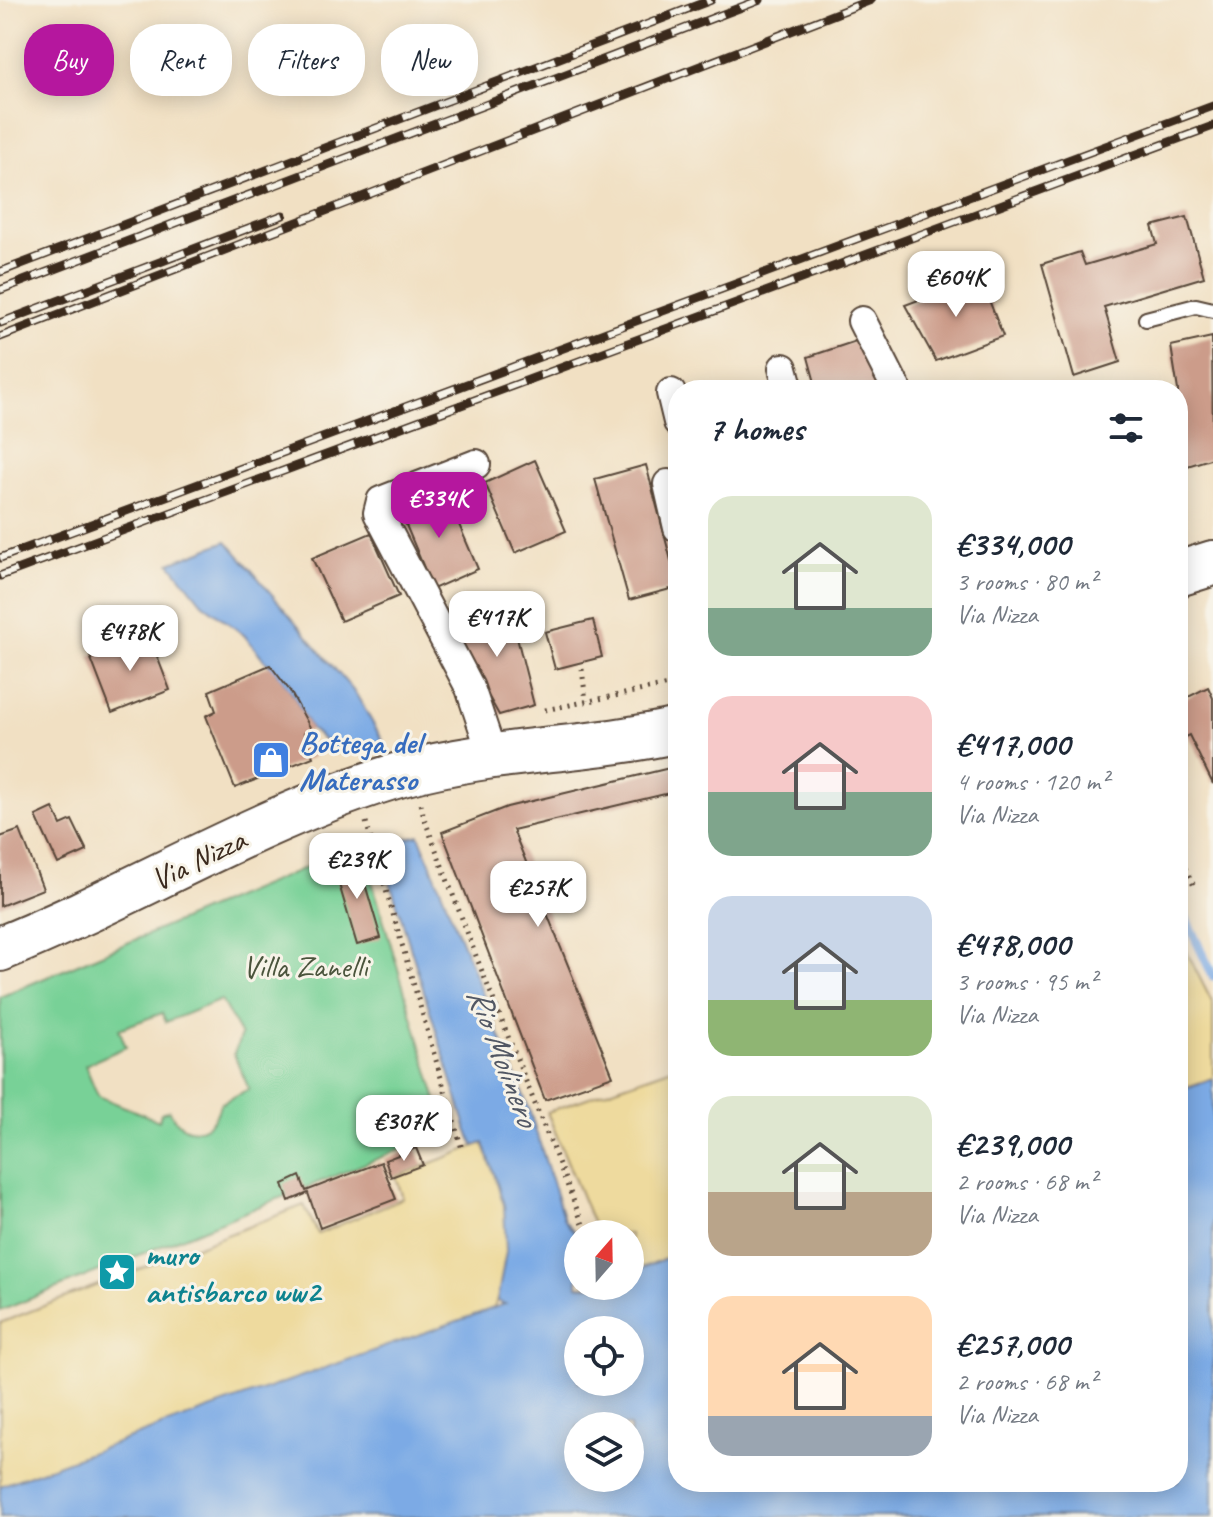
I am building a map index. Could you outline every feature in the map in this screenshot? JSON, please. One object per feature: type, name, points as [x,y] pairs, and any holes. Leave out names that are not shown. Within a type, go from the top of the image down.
[{"type":"main road","points":[[1188,571],[1213,563]]},
{"type":"main road","name":"Via Nizza","points":[[0,949],[62,924],[271,823],[414,771],[668,731]]},
{"type":"street","points":[[862,321],[892,380]]},
{"type":"street","points":[[476,464],[381,501],[378,513],[470,688],[493,757]]},
{"type":"lane","points":[[1146,319],[1196,306],[1213,310]]},
{"type":"path","points":[[582,669],[586,701]]},
{"type":"path","points":[[532,713],[668,685]]},
{"type":"path","points":[[414,771],[424,818],[581,1220]]},
{"type":"path","points":[[357,790],[462,1149]]},
{"type":"path","points":[[1188,874],[1195,888]]},
{"type":"green space","name":"Villa Zanelli","points":[[361,844],[446,1131],[0,1311],[0,997]],"holes":[[[221,1000],[241,1035],[234,1054],[249,1089],[220,1104],[211,1122],[197,1130],[182,1126],[169,1110],[161,1113],[159,1121],[98,1096],[85,1065],[126,1047],[119,1029],[162,1013],[166,1022]]]},
{"type":"sand","points":[[1188,955],[1213,1004],[1213,1078],[1188,1087]]},
{"type":"sand","points":[[668,1070],[668,1257],[644,1267],[644,1220],[591,1220],[547,1112]]},
{"type":"sand","points":[[483,1143],[504,1203],[507,1240],[502,1278],[480,1351],[0,1517],[0,1323],[304,1205],[318,1234],[403,1198],[396,1177]]},
{"type":"water","points":[[227,541],[356,694],[383,741],[338,753],[311,729],[290,691],[244,635],[202,603],[170,563]]},
{"type":"water","name":"Rio Molinero","points":[[419,835],[529,1109],[564,1220],[564,1300],[644,1300],[644,1267],[668,1257],[668,1492],[1188,1492],[1188,1087],[1213,1079],[1213,1517],[0,1517],[0,1486],[505,1304],[497,1301],[506,1251],[504,1205],[484,1143],[474,1146],[379,846]]},
{"type":"building","points":[[1187,217],[1204,277],[1104,307],[1120,362],[1074,377],[1042,264],[1080,252],[1085,265],[1157,244],[1152,226]]},
{"type":"building","points":[[980,277],[1003,336],[936,361],[905,305]]},
{"type":"building","points":[[1212,337],[1213,458],[1188,466],[1188,380],[1176,380],[1171,346]]},
{"type":"building","points":[[859,340],[881,380],[814,380],[808,357]]},
{"type":"building","points":[[535,460],[566,531],[515,553],[485,483]]},
{"type":"building","points":[[646,465],[668,549],[668,590],[629,600],[595,479]]},
{"type":"building","points":[[445,492],[478,569],[433,589],[400,511]]},
{"type":"building","points":[[371,533],[399,596],[341,621],[312,558]]},
{"type":"building","points":[[509,606],[534,705],[499,715],[462,649],[456,624],[476,618],[476,613]]},
{"type":"building","points":[[593,620],[602,657],[555,669],[545,632]]},
{"type":"building","points":[[148,633],[170,690],[112,713],[90,656]]},
{"type":"building","points":[[270,665],[290,691],[311,729],[304,733],[313,757],[235,788],[206,716],[216,711],[209,691]]},
{"type":"building","points":[[1208,687],[1213,698],[1213,784],[1188,735],[1188,697]]},
{"type":"building","points":[[668,768],[668,793],[513,830],[613,1076],[545,1100],[442,832],[507,807]]},
{"type":"building","points":[[53,808],[61,825],[72,820],[87,851],[58,864],[36,816]]},
{"type":"building","points":[[20,830],[43,889],[0,906],[0,837]]},
{"type":"building","points":[[357,857],[381,938],[357,945],[333,864]]},
{"type":"building","points":[[416,1148],[423,1165],[391,1177],[385,1160]]},
{"type":"building","points":[[381,1162],[396,1199],[320,1228],[308,1193],[289,1201],[283,1184],[300,1176],[306,1191]]},
{"type":"waterway","points":[[1188,923],[1213,976]]},
{"type":"railway","points":[[0,272],[711,0]]},
{"type":"railway","points":[[0,290],[760,0]]},
{"type":"railway","points":[[0,337],[871,0]]},
{"type":"railway","points":[[0,558],[1213,106]]},
{"type":"railway","points":[[0,576],[1213,126]]},
{"type":"railway","points":[[0,323],[283,215]]},
{"type":"place","name":"Bottega del Materasso","points":[[271,760]]},
{"type":"place","name":"muro antisbarco ww2","points":[[117,1272]]}]
